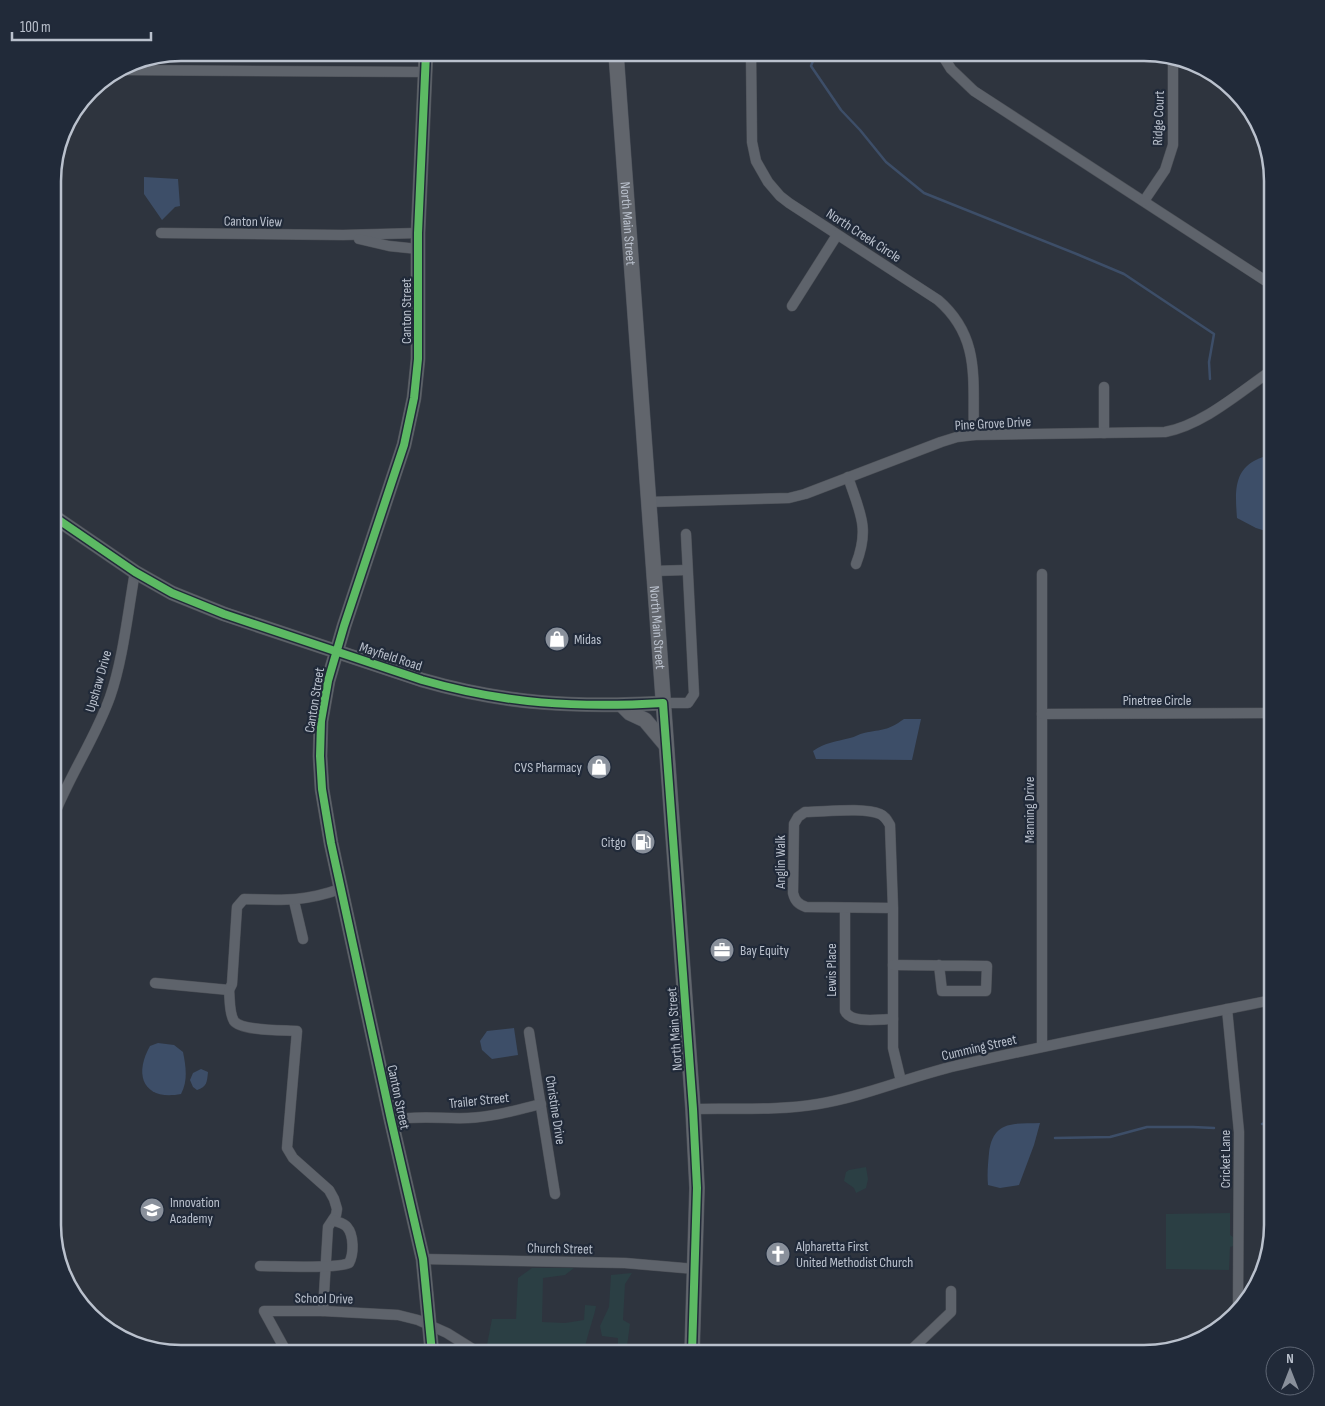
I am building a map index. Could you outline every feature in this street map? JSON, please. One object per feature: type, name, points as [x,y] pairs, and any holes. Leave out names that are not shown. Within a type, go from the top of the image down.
[{"type":"main road","name":"North Main Street","points":[[617,62],[693,1108],[696,1188],[692,1345]]},
{"type":"main road","points":[[623,706],[630,713],[645,720],[666,746]]},
{"type":"street","name":"Canton Street","points":[[426,62],[418,233],[418,359],[414,398],[404,445],[336,651],[324,701],[321,721],[320,756],[322,789],[340,889],[423,1259],[431,1345]]},
{"type":"street","name":"North Creek Circle","points":[[751,62],[752,142],[756,161],[768,182],[780,196],[938,300],[958,320],[967,338],[972,356],[974,435]]},
{"type":"street","points":[[947,62],[974,91],[1264,280]]},
{"type":"street","name":"Ridge Court","points":[[1144,201],[1165,170],[1173,145],[1173,65]]},
{"type":"street","points":[[135,70],[426,72]]},
{"type":"street","name":"Canton View","points":[[161,234],[343,236],[418,233]]},
{"type":"street","points":[[391,234],[392,246]]},
{"type":"street","points":[[792,306],[838,235]]},
{"type":"street","name":"Canton View","points":[[343,236],[418,249]]},
{"type":"street","name":"Pine Grove Drive","points":[[648,502],[789,498],[805,494],[941,442],[974,435],[1165,432],[1190,425],[1264,375]]},
{"type":"street","points":[[1104,387],[1104,433]]},
{"type":"street","points":[[848,477],[864,528],[863,547],[856,564]]},
{"type":"street","name":"Mayfield Road","points":[[62,522],[135,572],[202,606],[429,682],[497,698],[555,704],[623,706],[663,703]]},
{"type":"street","points":[[663,703],[688,703],[694,694],[686,534]]},
{"type":"street","points":[[653,571],[687,570]]},
{"type":"street","name":"Upshaw Drive","points":[[61,792],[100,723],[111,695],[118,667],[135,572]]},
{"type":"street","name":"Manning Drive","points":[[1042,574],[1042,1046]]},
{"type":"street","name":"Pinetree Circle","points":[[1042,714],[1264,712]]},
{"type":"street","name":"Anglin Walk","points":[[893,908],[806,907],[800,905],[795,900],[793,893],[794,824],[798,817],[805,812],[865,811],[880,814],[886,818],[890,825],[893,908],[893,1019],[895,1057],[901,1081]]},
{"type":"street","points":[[324,1311],[328,1227],[336,1215],[337,1209],[332,1194],[293,1158],[287,1148],[297,1031],[243,1027],[235,1022],[231,1013],[229,990],[232,984],[237,907],[241,901],[244,899],[294,900],[317,897],[340,889]]},
{"type":"street","points":[[294,900],[303,940]]},
{"type":"street","name":"Lewis Place","points":[[845,908],[845,1011],[847,1016],[854,1019],[893,1019]]},
{"type":"street","points":[[893,965],[940,965],[987,966],[986,991],[942,991],[940,965]]},
{"type":"street","points":[[156,983],[229,990]]},
{"type":"street","name":"Cumming Street","points":[[693,1108],[783,1108],[818,1104],[952,1066],[1264,1002]]},
{"type":"street","name":"Cricket Lane","points":[[1227,1009],[1239,1132],[1238,1299]]},
{"type":"street","name":"Christine Drive","points":[[529,1032],[555,1194]]},
{"type":"street","name":"Trailer Street","points":[[391,1120],[407,1117],[462,1118],[488,1116],[541,1104]]},
{"type":"street","points":[[260,1266],[326,1266],[346,1264],[351,1259],[352,1234],[344,1224],[333,1220]]},
{"type":"street","name":"Church Street","points":[[423,1259],[624,1263],[695,1269]]},
{"type":"street","points":[[917,1345],[951,1312],[951,1291]]},
{"type":"street","name":"School Drive","points":[[282,1345],[264,1311],[324,1311],[398,1315],[430,1325],[467,1345]]},
{"type":"green space","points":[[866,1167],[868,1179],[866,1188],[856,1193],[854,1188],[844,1181],[846,1172]]},
{"type":"green space","points":[[1230,1213],[1230,1235],[1233,1237],[1233,1246],[1230,1247],[1229,1270],[1166,1269],[1166,1214]]},
{"type":"green space","points":[[532,1268],[574,1268],[565,1275],[543,1278],[542,1322],[565,1323],[584,1320],[585,1305],[596,1306],[586,1345],[487,1345],[492,1319],[516,1319],[518,1278]]},
{"type":"green space","points":[[632,1273],[625,1284],[623,1320],[630,1324],[627,1345],[618,1345],[618,1338],[602,1336],[600,1326],[609,1307],[611,1275]]},
{"type":"water","points":[[144,177],[178,179],[180,206],[175,207],[162,220],[144,194]]},
{"type":"water","points":[[1264,458],[1264,530],[1237,518],[1236,489],[1238,481],[1246,467],[1253,461]]},
{"type":"water","points":[[904,719],[921,719],[912,760],[816,759],[813,751],[822,746],[852,738],[862,733],[885,729]]},
{"type":"water","points":[[514,1028],[518,1055],[492,1059],[482,1050],[480,1041],[487,1031]]},
{"type":"water","points":[[158,1043],[174,1045],[183,1052],[186,1074],[181,1094],[158,1094],[150,1090],[145,1084],[142,1067],[145,1057],[150,1046]]},
{"type":"water","points":[[201,1069],[208,1072],[207,1079],[205,1086],[197,1090],[193,1087],[190,1080],[193,1073]]},
{"type":"water","points":[[1040,1123],[1019,1185],[1000,1188],[988,1185],[991,1142],[1000,1129],[1013,1124]]},
{"type":"waterway","points":[[813,62],[811,66],[841,110],[886,162],[924,193],[1124,274],[1214,334],[1209,362],[1210,379]]},
{"type":"waterway","points":[[1055,1138],[1110,1137],[1147,1127],[1214,1128]]},
{"type":"cycle path","points":[[426,62],[418,233],[418,359],[414,398],[404,445],[344,626],[328,681],[321,721],[320,756],[322,789],[331,843],[423,1259],[431,1345]]},
{"type":"cycle path","points":[[62,522],[135,572],[172,593],[224,614],[422,680],[483,694],[541,702],[601,705],[663,703],[693,1109],[697,1188],[692,1345]]},
{"type":"place","name":"Midas","points":[[557,639]]},
{"type":"place","name":"CVS Pharmacy","points":[[599,767]]},
{"type":"place","name":"Citgo","points":[[643,842]]},
{"type":"place","name":"Bay Equity","points":[[722,950]]},
{"type":"place","name":"Innovation Academy","points":[[152,1210]]},
{"type":"place","name":"Alpharetta First United Methodist Church","points":[[778,1254]]}]
